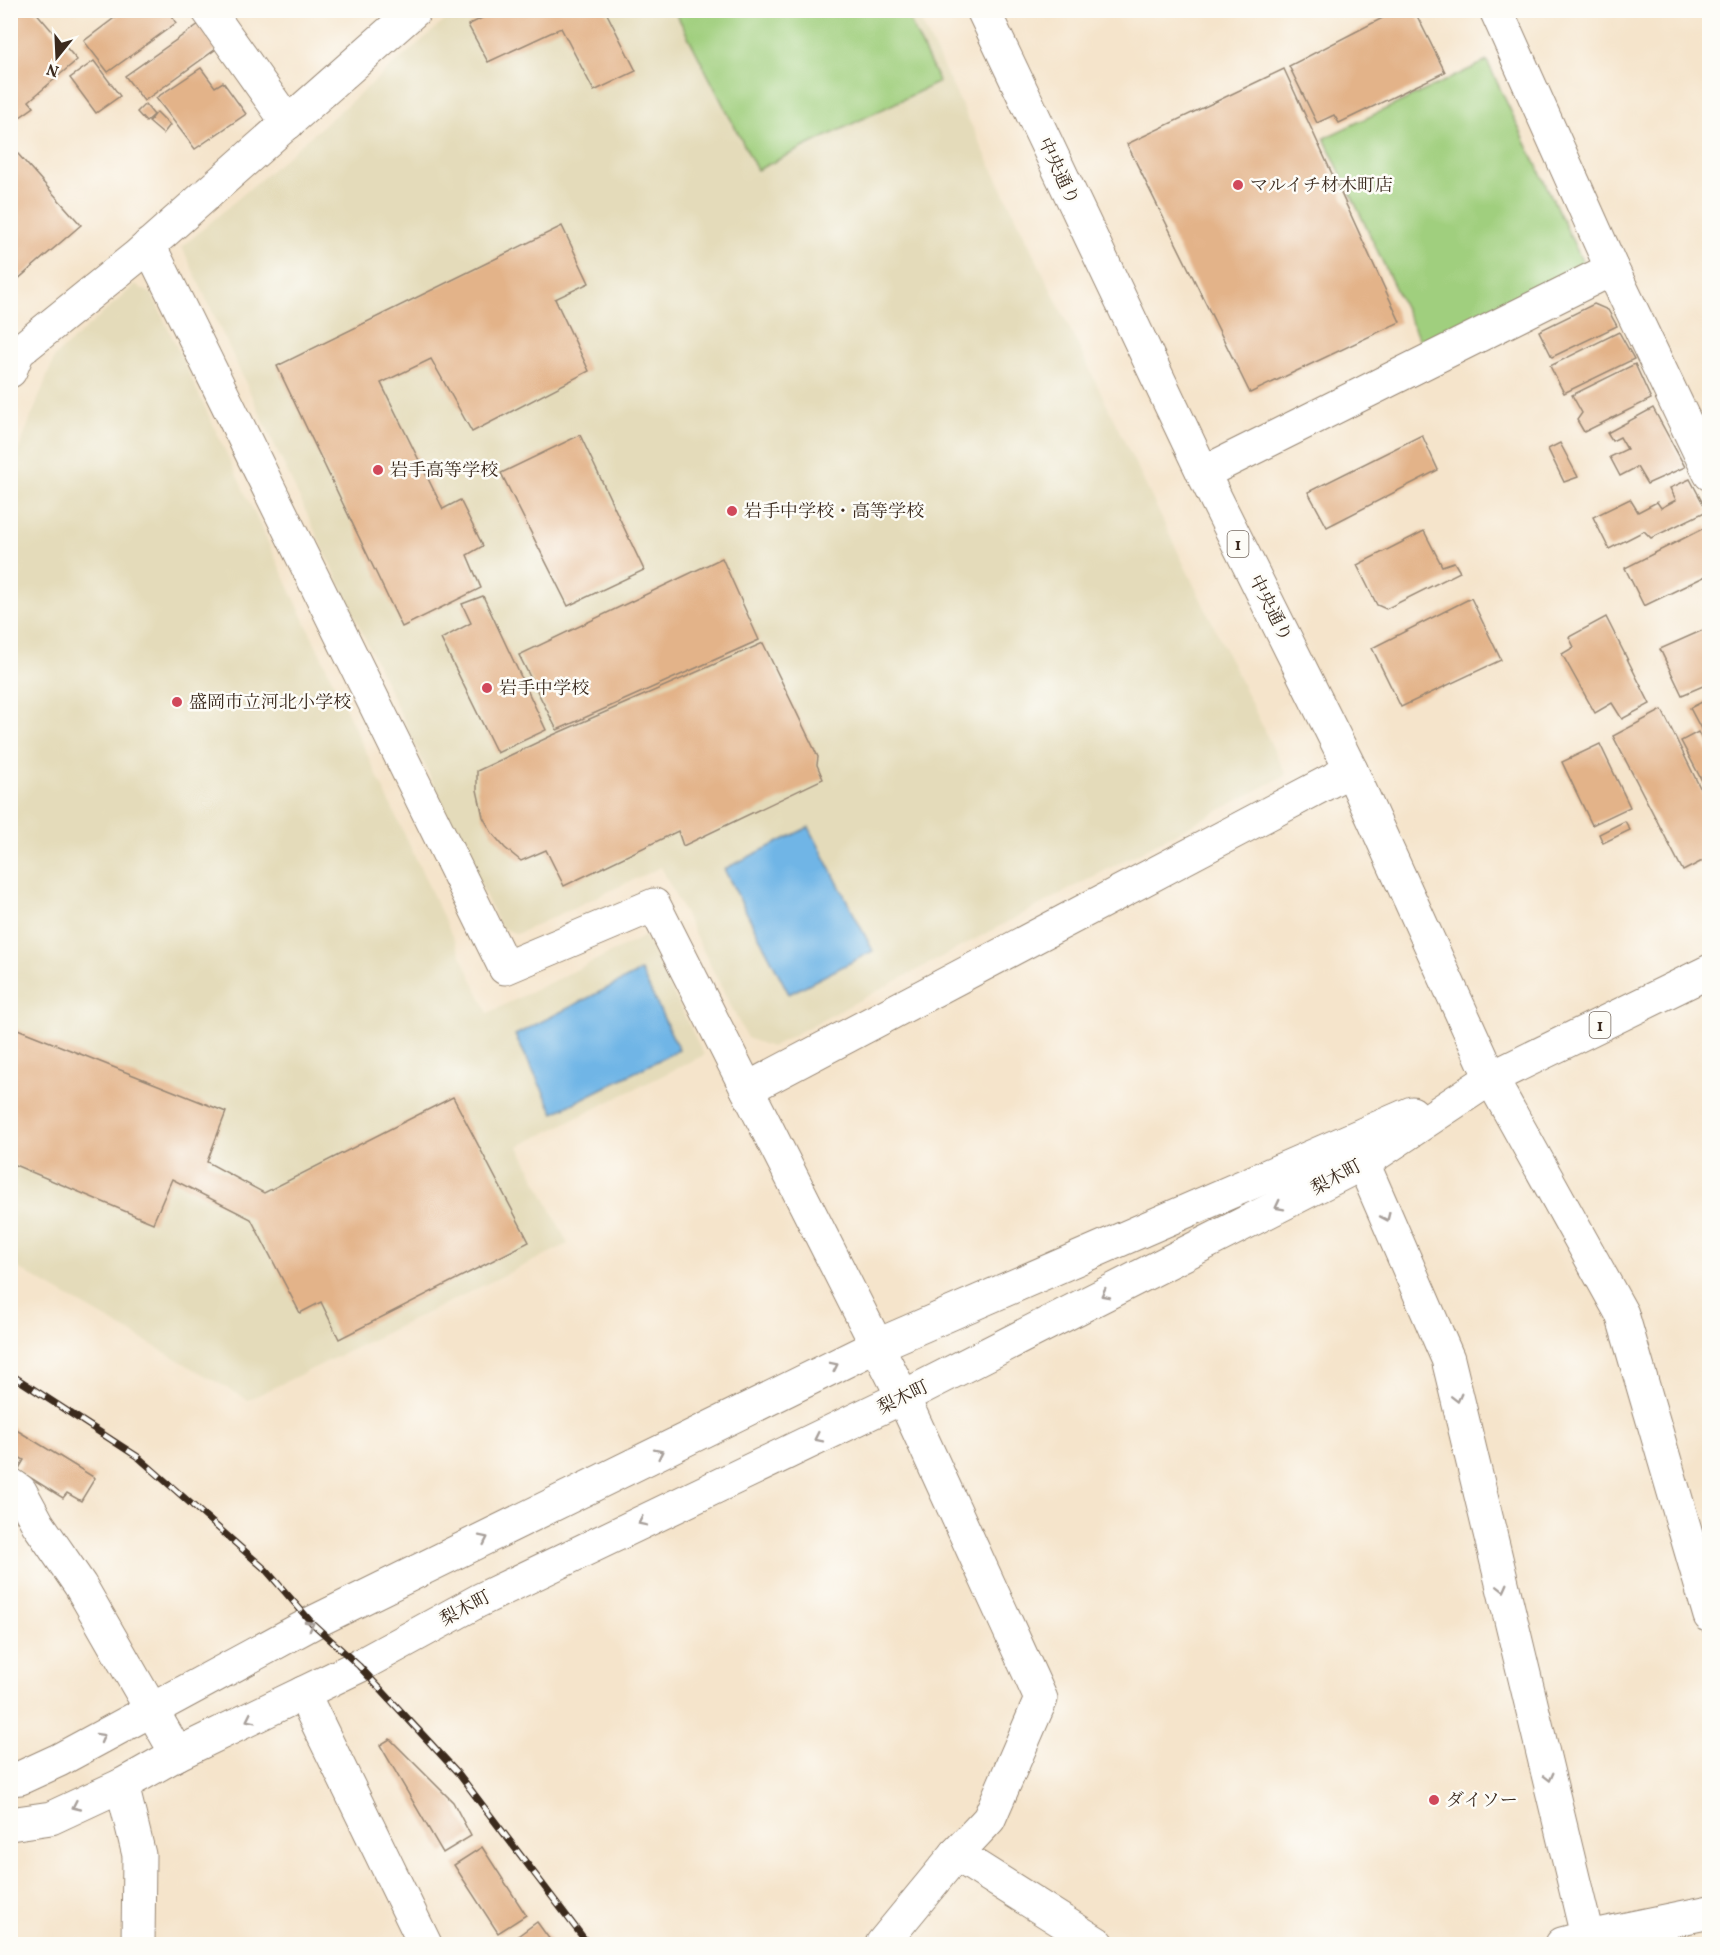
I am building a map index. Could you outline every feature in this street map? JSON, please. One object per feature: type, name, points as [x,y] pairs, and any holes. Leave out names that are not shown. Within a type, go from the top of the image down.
[{"type":"street","points":[[208,10],[288,123]]},
{"type":"street","points":[[13,357],[149,245],[416,10]]},
{"type":"street","name":"中央通り","points":[[983,10],[1203,473],[1351,770],[1491,1078],[1622,1314],[1710,1616]]},
{"type":"street","points":[[1496,10],[1612,269],[1710,474]]},
{"type":"street","points":[[149,245],[505,968],[654,905],[903,1397],[1041,1699],[989,1819],[956,1854],[882,1944]]},
{"type":"street","points":[[1203,473],[1612,269]]},
{"type":"street","points":[[747,1089],[1351,770]]},
{"type":"street","name":"1","points":[[1491,1078],[1710,971]]},
{"type":"street","points":[[10,1779],[20,1778],[59,1760],[312,1623],[876,1346],[1491,1078]]},
{"type":"street","name":"梨木町","points":[[10,1824],[51,1818],[122,1785],[177,1754],[359,1666],[478,1601],[903,1397],[1363,1164],[1491,1078]]},
{"type":"street","points":[[1363,1164],[1448,1359],[1580,1942],[1710,1912]]},
{"type":"street","points":[[10,1484],[20,1491],[24,1526],[80,1585],[177,1754]]},
{"type":"street","points":[[303,1693],[425,1944]]},
{"type":"street","points":[[122,1785],[139,1855],[138,1944]]},
{"type":"street","points":[[956,1854],[1098,1944]]},
{"type":"shaded area","name":"岩手中学校・高等学校","points":[[456,11],[916,11],[1286,775],[771,1047],[747,1038],[661,867],[517,934],[500,927],[182,247]]},
{"type":"shaded area","name":"盛岡市立河北小学校","points":[[135,285],[152,294],[488,1013],[645,936],[704,1055],[519,1146],[568,1244],[248,1400],[11,1264],[11,469],[55,356]]},
{"type":"green space","points":[[675,11],[905,11],[939,82],[757,170]]},
{"type":"green space","points":[[1487,61],[1585,267],[1422,345],[1324,138]]},
{"type":"water","points":[[809,827],[873,951],[789,994],[724,869]]},
{"type":"water","points":[[641,971],[679,1050],[554,1113],[515,1035]]},
{"type":"building","points":[[10,10],[34,10],[77,60],[29,101],[34,107],[20,117],[10,106]]},
{"type":"building","points":[[125,10],[168,10],[176,23],[108,72],[84,41]]},
{"type":"building","points":[[498,10],[605,10],[636,71],[594,91],[561,28],[488,62],[468,25]]},
{"type":"building","points":[[1398,10],[1414,10],[1445,72],[1339,123],[1334,115],[1317,123],[1289,66]]},
{"type":"building","points":[[199,24],[216,49],[144,101],[125,76]]},
{"type":"building","points":[[94,61],[120,96],[96,113],[70,78]]},
{"type":"building","points":[[201,68],[215,87],[223,82],[246,114],[195,149],[156,98]]},
{"type":"building","points":[[1284,69],[1400,322],[1250,393],[1127,144]]},
{"type":"building","points":[[145,104],[154,115],[146,122],[137,112]]},
{"type":"building","points":[[157,112],[170,125],[163,134],[149,122]]},
{"type":"building","points":[[10,145],[81,225],[10,286]]},
{"type":"building","points":[[562,226],[589,283],[555,299],[589,371],[472,432],[431,359],[381,383],[443,509],[460,500],[483,546],[467,555],[481,588],[402,627],[277,366]]},
{"type":"building","points":[[1594,304],[1608,310],[1617,326],[1552,357],[1539,331]]},
{"type":"building","points":[[1619,332],[1634,359],[1564,393],[1550,366]]},
{"type":"building","points":[[1635,364],[1651,399],[1584,432],[1577,420],[1582,413],[1572,395]]},
{"type":"building","points":[[1653,408],[1685,467],[1647,484],[1637,467],[1620,476],[1610,457],[1627,449],[1620,437],[1612,441],[1607,433]]},
{"type":"building","points":[[580,435],[644,570],[568,606],[501,473]]},
{"type":"building","points":[[1422,435],[1438,470],[1327,527],[1308,492]]},
{"type":"building","points":[[1560,443],[1578,477],[1564,482],[1548,449]]},
{"type":"building","points":[[1690,479],[1707,511],[1651,538],[1644,531],[1609,549],[1593,517],[1630,499],[1638,512],[1657,502],[1661,508],[1676,500],[1670,488]]},
{"type":"building","points":[[1708,526],[1710,574],[1644,606],[1625,568]]},
{"type":"building","points":[[1424,531],[1442,566],[1454,562],[1460,572],[1386,609],[1377,605],[1357,565]]},
{"type":"building","points":[[722,558],[759,640],[557,730],[519,655]]},
{"type":"building","points":[[483,596],[546,730],[497,753],[441,639],[471,623],[462,604]]},
{"type":"building","points":[[1471,598],[1501,660],[1401,707],[1372,648]]},
{"type":"building","points":[[1606,617],[1650,704],[1622,719],[1612,703],[1595,713],[1562,654],[1574,647],[1569,637]]},
{"type":"building","points":[[1710,627],[1710,683],[1682,695],[1660,649]]},
{"type":"building","points":[[763,643],[818,757],[817,765],[823,779],[683,846],[678,831],[564,886],[546,850],[521,861],[492,833],[483,817],[477,790],[477,771],[553,735]]},
{"type":"building","points":[[1710,698],[1710,746],[1690,708]]},
{"type":"building","points":[[1662,710],[1710,808],[1710,857],[1683,871],[1613,736]]},
{"type":"building","points":[[1698,732],[1710,755],[1710,796],[1681,741]]},
{"type":"building","points":[[1600,744],[1630,807],[1592,825],[1562,762]]},
{"type":"building","points":[[1625,821],[1630,830],[1603,843],[1599,834]]},
{"type":"building","points":[[10,1026],[226,1112],[207,1162],[264,1193],[453,1097],[529,1242],[339,1339],[321,1302],[300,1313],[251,1219],[172,1179],[153,1223],[10,1163]]},
{"type":"building","points":[[10,1426],[95,1478],[81,1501],[67,1493],[63,1498],[18,1470],[24,1460],[10,1452]]},
{"type":"building","points":[[390,1739],[453,1802],[471,1836],[443,1853],[380,1745]]},
{"type":"building","points":[[482,1847],[526,1915],[498,1933],[454,1865]]},
{"type":"building","points":[[537,1922],[553,1944],[507,1944]]},
{"type":"railway","points":[[10,1374],[138,1457],[266,1570],[312,1623],[359,1666],[458,1773],[588,1944]]},
{"type":"place","name":"マルイチ材木町店","points":[[1238,185]]},
{"type":"place","name":"岩手高等学校","points":[[378,470]]},
{"type":"place","name":"岩手中学校・高等学校","points":[[732,511]]},
{"type":"place","name":"岩手中学校","points":[[487,688]]},
{"type":"place","name":"盛岡市立河北小学校","points":[[177,702]]},
{"type":"place","name":"ダイソー","points":[[1434,1800]]}]
